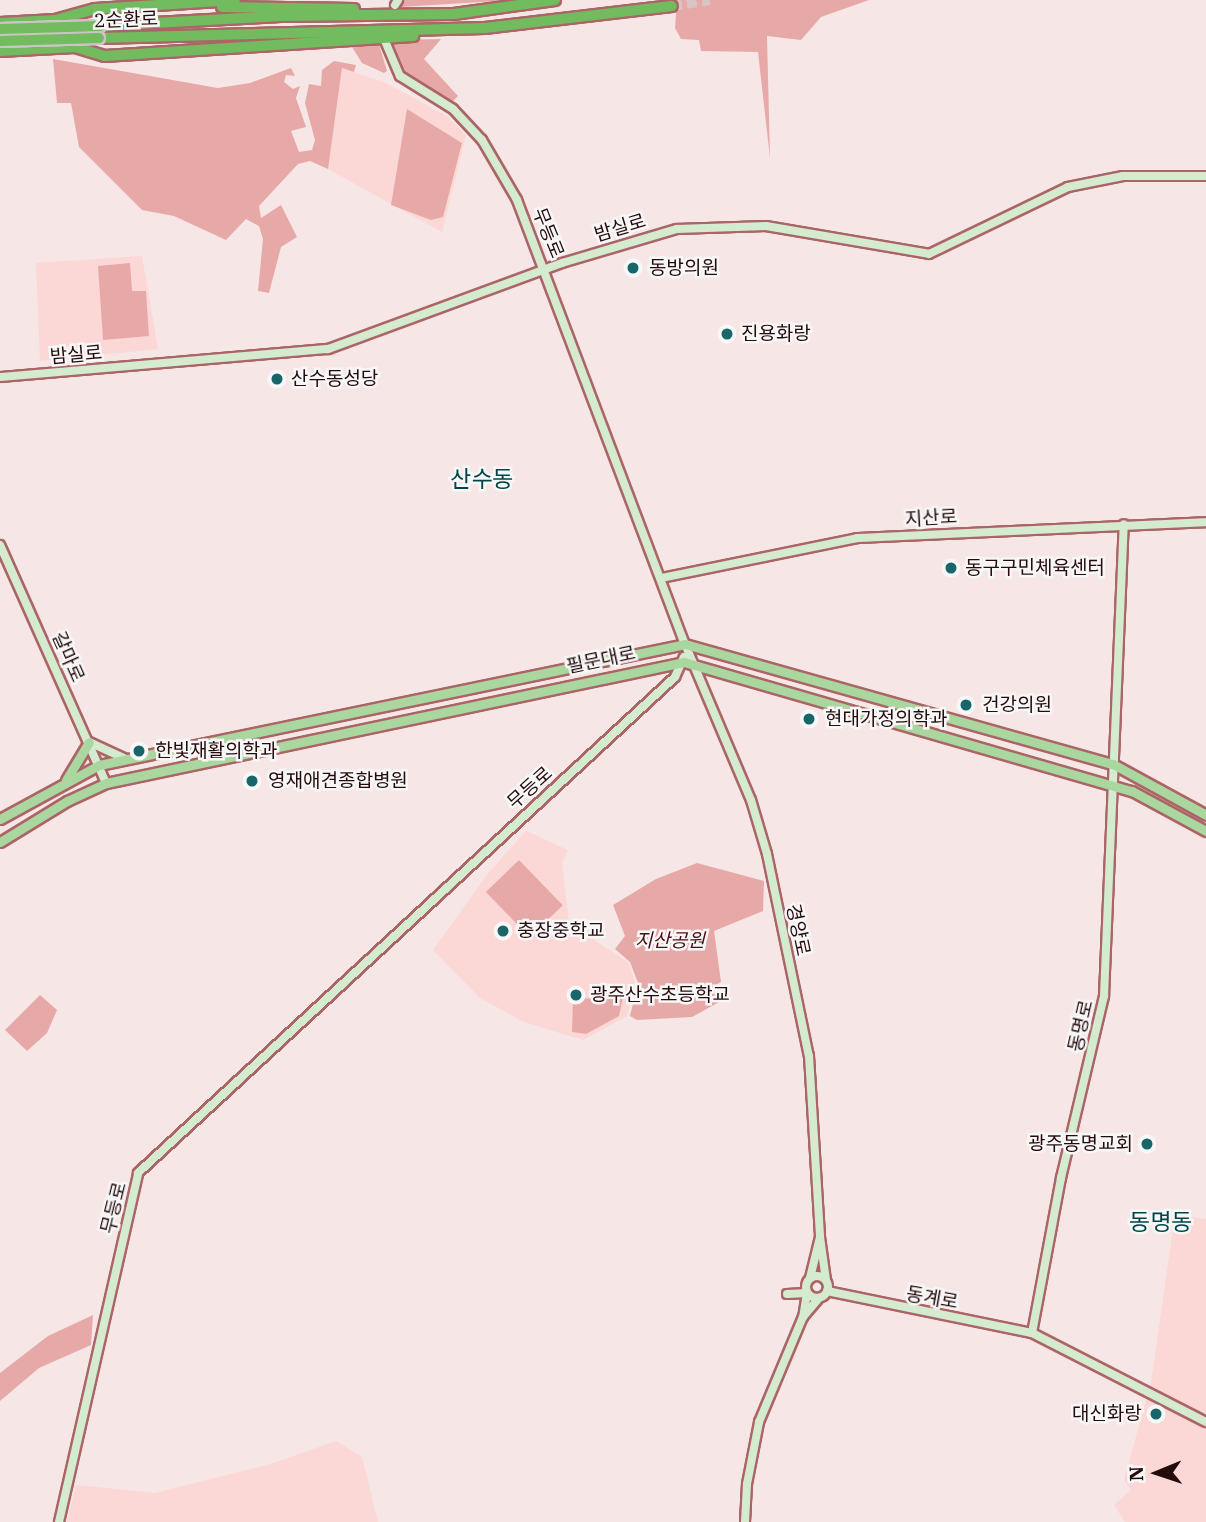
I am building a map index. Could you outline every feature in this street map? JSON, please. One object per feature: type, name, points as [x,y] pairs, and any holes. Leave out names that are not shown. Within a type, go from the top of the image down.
[{"type":"highway","points":[[193,6],[235,0]]},
{"type":"highway","name":"2순환로","points":[[0,28],[434,15],[555,0]]},
{"type":"highway","points":[[0,28],[13,23],[95,9],[193,6],[321,7],[403,15]]},
{"type":"highway","name":"2순환로","points":[[0,41],[433,30],[560,22],[673,6]]},
{"type":"highway","points":[[82,50],[79,19],[95,9]]},
{"type":"highway","points":[[0,28],[43,29],[69,14]]},
{"type":"highway","points":[[0,51],[82,50],[105,55],[418,36],[433,30]]},
{"type":"main road","name":"필문대로","points":[[0,818],[99,765],[685,644],[1113,764],[1206,814]]},
{"type":"main road","name":"필문대로","points":[[0,842],[67,801],[106,783],[688,663],[1132,791],[1206,831]]},
{"type":"main road","points":[[65,782],[89,742]]},
{"type":"street","name":"무등로","points":[[385,41],[400,76],[453,109],[488,147],[517,200],[546,269],[685,644]]},
{"type":"street","name":"밤실로","points":[[0,377],[328,349],[546,269],[664,232],[733,225],[929,254],[1068,187],[1124,176],[1206,176]]},
{"type":"street","name":"지산로","points":[[662,578],[857,538],[1206,522]]},
{"type":"street","name":"동명로","points":[[1032,1334],[1061,1178],[1104,996],[1124,524]]},
{"type":"street","name":"갈마로","points":[[0,545],[106,783]]},
{"type":"street","name":"경양로","points":[[685,644],[688,663],[738,772],[767,854],[808,1050],[820,1237],[827,1291]]},
{"type":"street","name":"무등로","points":[[60,1522],[138,1174],[688,663]]},
{"type":"street","points":[[89,742],[125,759]]},
{"type":"street","name":"경양로","points":[[803,1317],[820,1237]]},
{"type":"street","points":[[810,1278],[826,1280]]},
{"type":"street","points":[[745,1522],[747,1484],[759,1422],[803,1317],[827,1291]]},
{"type":"street","name":"동계로","points":[[827,1291],[1032,1334]]},
{"type":"street","points":[[787,1294],[807,1293],[819,1298]]},
{"type":"street","points":[[1032,1334],[1206,1422]]},
{"type":"shaded area","points":[[342,68],[388,84],[447,116],[466,135],[442,232],[328,169]]},
{"type":"shaded area","points":[[142,256],[158,349],[40,361],[36,263]]},
{"type":"shaded area","name":"충장중학교","points":[[526,831],[568,850],[562,863],[569,923],[629,963],[635,983],[627,1016],[583,1040],[524,1022],[480,998],[433,950],[489,872]]},
{"type":"shaded area","points":[[1175,1215],[1206,1219],[1206,1522],[1125,1522],[1114,1505],[1131,1490],[1124,1480],[1151,1383]]},
{"type":"shaded area","points":[[336,1441],[362,1457],[378,1522],[67,1522],[76,1485],[155,1493],[271,1464]]},
{"type":"green space","points":[[403,0],[513,0],[400,7]]},
{"type":"green space","points":[[677,0],[869,0],[821,17],[801,40],[767,36],[770,158],[758,52],[701,51],[699,40],[681,39],[675,28]]},
{"type":"green space","points":[[441,39],[424,59],[458,96],[452,102],[411,81],[389,52],[389,40]]},
{"type":"green space","points":[[378,41],[387,71],[384,73],[362,63],[349,42]]},
{"type":"green space","points":[[53,59],[218,88],[250,83],[291,68],[295,76],[286,75],[284,82],[293,89],[300,86],[296,98],[306,127],[291,131],[299,152],[312,150],[315,140],[305,103],[309,84],[321,86],[322,70],[334,61],[356,65],[354,72],[342,68],[328,169],[310,161],[298,164],[259,206],[261,218],[281,205],[297,237],[281,247],[269,293],[258,291],[263,239],[259,226],[246,219],[226,240],[174,216],[142,210],[79,147],[71,103],[57,103]]},
{"type":"green space","points":[[407,109],[462,143],[443,217],[431,220],[391,205]]},
{"type":"green space","points":[[130,263],[132,291],[146,291],[149,336],[103,340],[98,266]]},
{"type":"green space","points":[[519,860],[563,905],[530,937],[486,892]]},
{"type":"green space","name":"지산공원","points":[[697,863],[764,881],[763,911],[714,931],[721,982],[714,986],[721,1001],[692,1017],[637,1020],[630,1016],[638,983],[630,962],[615,949],[625,936],[613,905],[656,879]]},
{"type":"green space","points":[[40,995],[57,1010],[47,1033],[27,1051],[5,1030]]},
{"type":"green space","points":[[623,997],[619,1016],[586,1034],[572,1032],[573,999]]},
{"type":"green space","points":[[93,1315],[91,1345],[39,1368],[0,1401],[0,1373],[48,1336]]},
{"type":"tunnel","points":[[672,6],[710,0]]},
{"type":"place","name":"동방의원","points":[[633,268]]},
{"type":"place","name":"진용화랑","points":[[727,334]]},
{"type":"place","name":"산수동성당","points":[[277,379]]},
{"type":"place","name":"동구구민체육센터","points":[[951,568]]},
{"type":"place","name":"건강의원","points":[[966,705]]},
{"type":"place","name":"현대가정의학과","points":[[809,719]]},
{"type":"place","name":"한빛재활의학과","points":[[139,751]]},
{"type":"place","name":"영재애견종합병원","points":[[252,781]]},
{"type":"place","name":"충장중학교","points":[[503,931]]},
{"type":"place","name":"광주산수초등학교","points":[[576,995]]},
{"type":"place","name":"광주동명교회","points":[[1147,1144]]},
{"type":"place","name":"대신화랑","points":[[1156,1414]]},
{"type":"district","name":"산수동","points":[[482,478]]},
{"type":"district","name":"동명동","points":[[1161,1221]]}]
